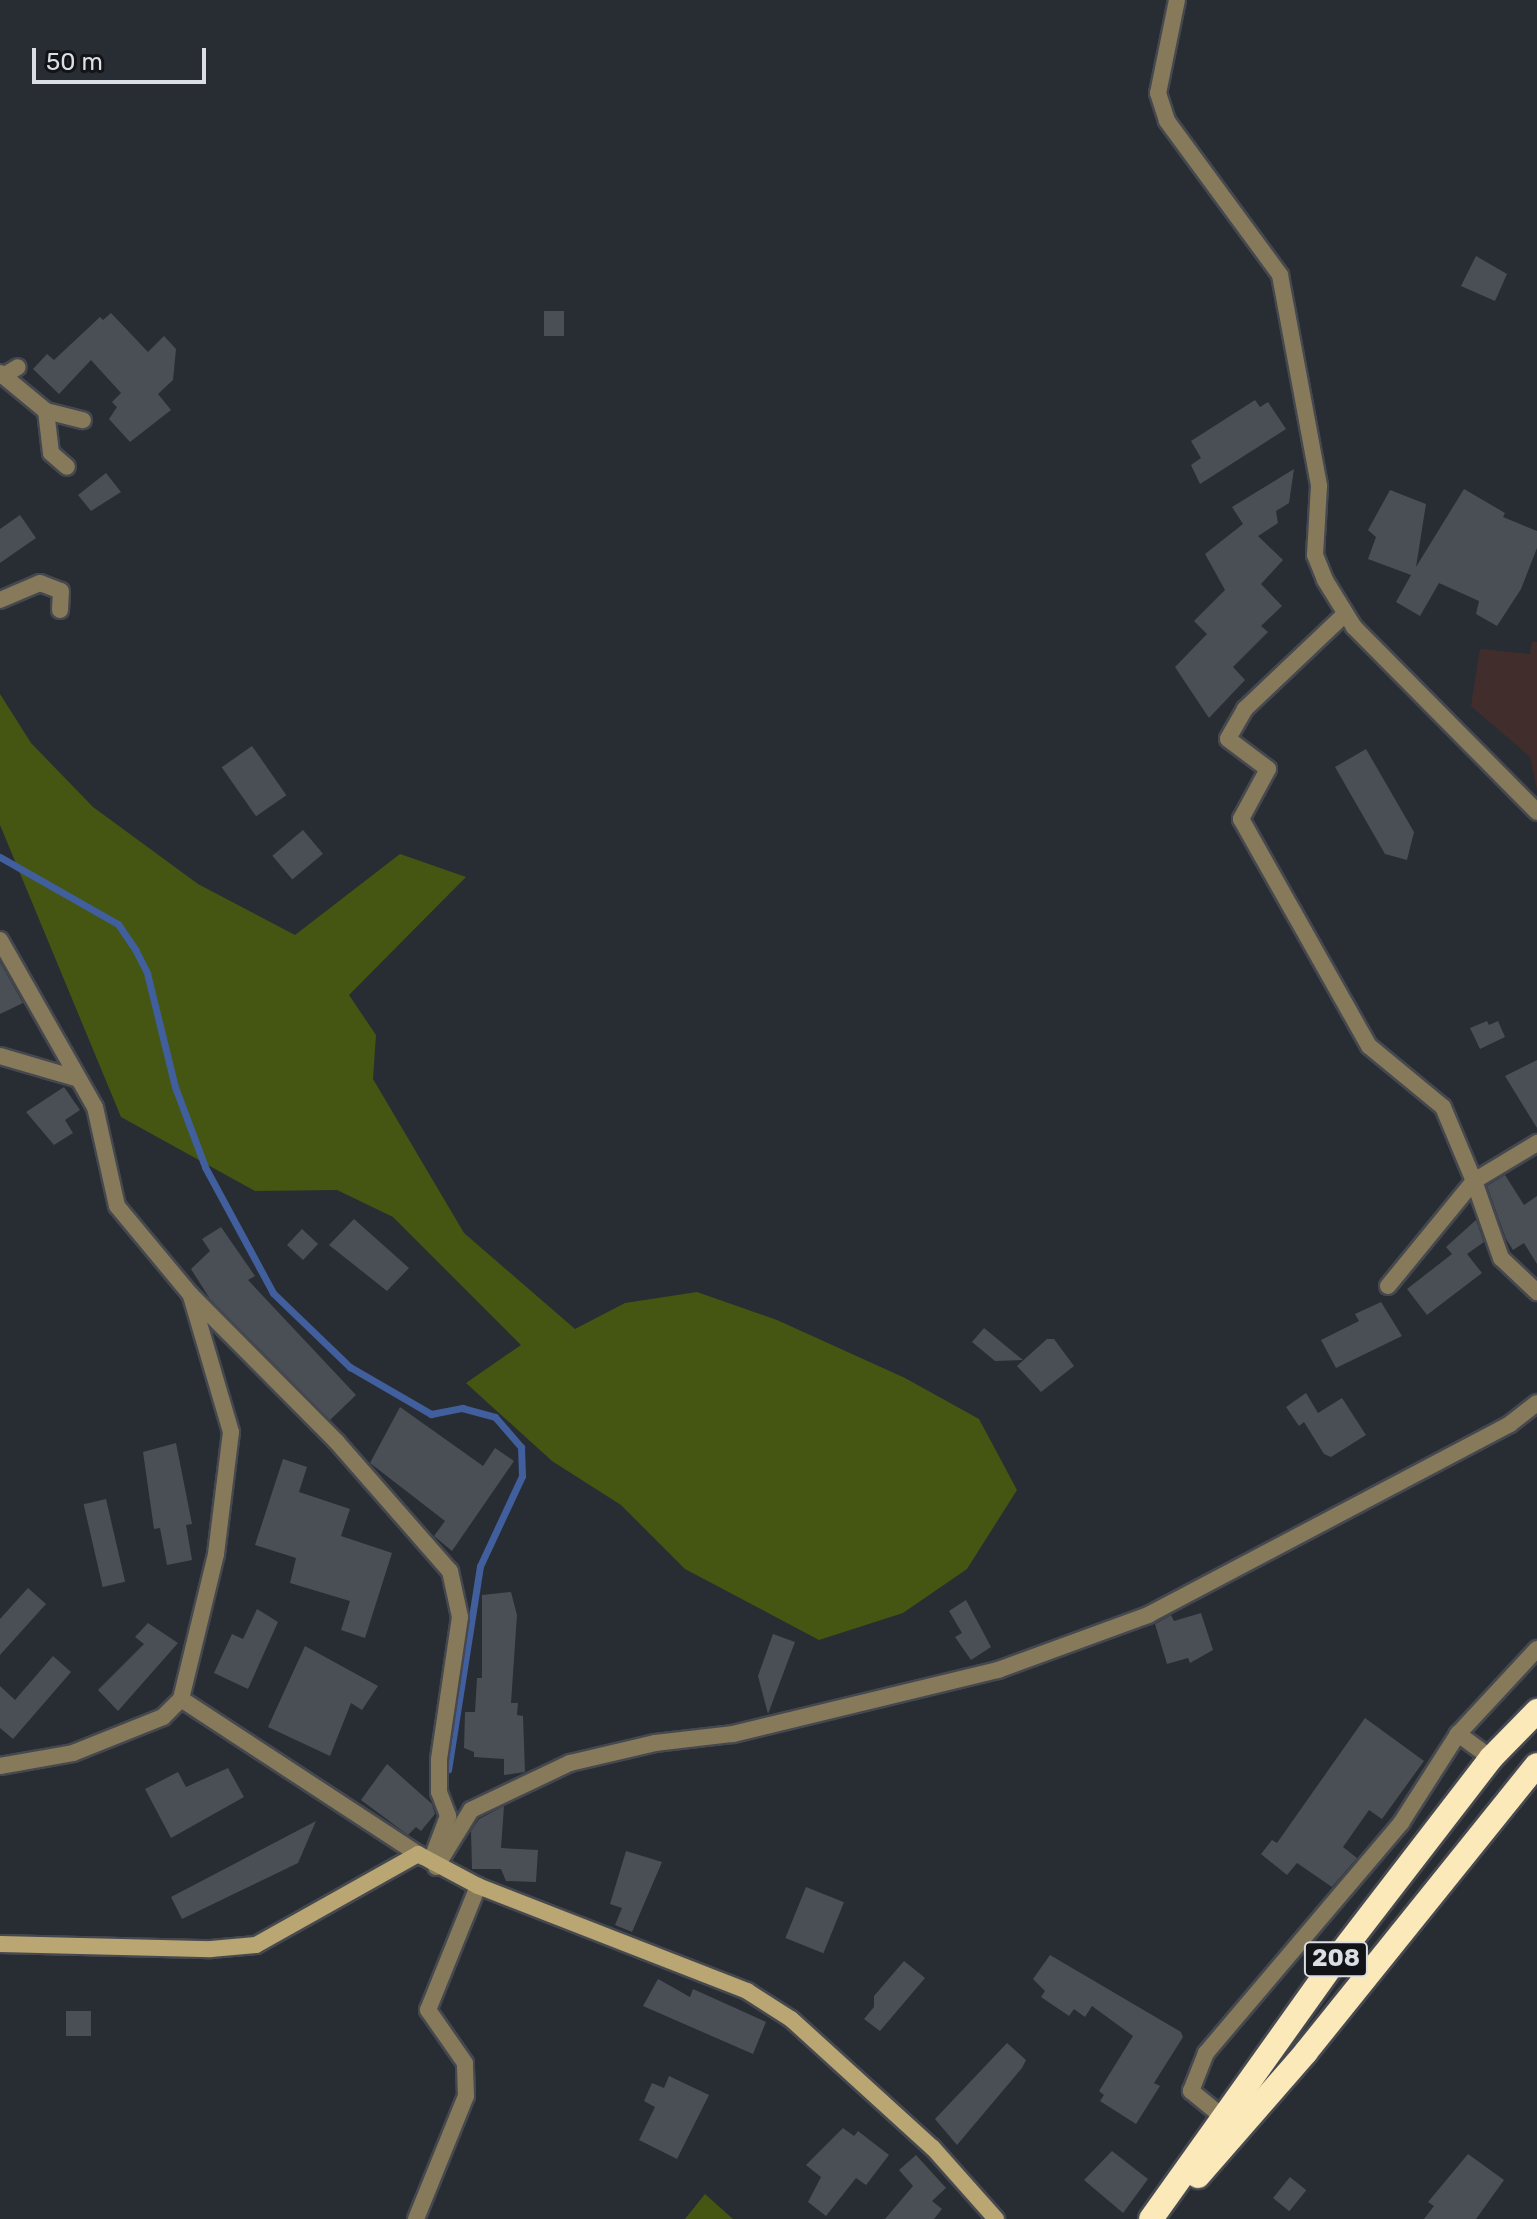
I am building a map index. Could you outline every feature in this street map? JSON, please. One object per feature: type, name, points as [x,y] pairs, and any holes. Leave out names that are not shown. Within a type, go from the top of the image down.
[{"type":"highway","name":"208","points":[[1154,2219],[1334,1962],[1491,1758],[1537,1711]]},
{"type":"highway","name":"208","points":[[1154,2219],[1251,2119],[1537,1765]]},
{"type":"street","points":[[1177,0],[1158,93],[1167,121],[1280,275],[1319,486],[1315,555],[1344,615],[1537,812]]},
{"type":"street","points":[[18,367],[2,375],[46,411],[83,420]]},
{"type":"street","points":[[46,411],[51,453],[67,467]]},
{"type":"street","points":[[0,600],[40,583],[61,591],[60,610]]},
{"type":"street","points":[[1344,615],[1245,709],[1228,739],[1268,769],[1241,819],[1369,1046],[1443,1107],[1474,1181],[1501,1258],[1537,1292]]},
{"type":"street","points":[[0,940],[75,1078],[95,1107],[117,1206],[191,1295],[336,1441],[450,1571],[460,1617],[439,1760],[439,1792],[448,1816],[430,1862]]},
{"type":"street","points":[[0,1056],[75,1078]]},
{"type":"street","points":[[1388,1286],[1474,1181],[1537,1143]]},
{"type":"street","points":[[0,1766],[73,1753],[163,1717],[181,1699],[216,1554],[231,1432],[191,1295]]},
{"type":"street","points":[[430,1862],[471,1810],[570,1763],[655,1743],[733,1734],[998,1670],[1148,1615],[1496,1432],[1537,1403]]},
{"type":"street","points":[[1224,2118],[1191,2091],[1206,2053],[1401,1823],[1458,1734],[1537,1649]]},
{"type":"street","points":[[181,1699],[430,1862],[478,1886],[747,1991],[791,2019],[933,2148],[996,2219]]},
{"type":"street","points":[[1458,1734],[1491,1758]]},
{"type":"street","points":[[0,1944],[211,1949],[256,1945],[418,1854],[430,1862]]},
{"type":"street","points":[[416,2219],[466,2096],[465,2063],[428,2010],[478,1886]]},
{"type":"shaded area","points":[[1532,642],[1537,642],[1537,790],[1530,757],[1471,706],[1480,649],[1530,654]]},
{"type":"green space","points":[[0,694],[31,743],[93,807],[198,884],[295,935],[400,854],[466,877],[349,995],[376,1035],[373,1079],[464,1233],[575,1329],[625,1303],[697,1292],[777,1320],[905,1378],[979,1419],[1017,1490],[967,1569],[903,1613],[819,1640],[685,1569],[621,1505],[552,1461],[466,1383],[521,1345],[393,1217],[337,1190],[255,1191],[121,1117],[0,825]]},
{"type":"green space","points":[[705,2194],[733,2219],[685,2219]]},
{"type":"building","points":[[1476,256],[1507,274],[1495,301],[1461,286]]},
{"type":"building","points":[[544,311],[564,311],[564,336],[544,336]]},
{"type":"building","points":[[111,313],[148,352],[164,336],[176,349],[173,380],[158,394],[171,410],[130,442],[109,419],[117,407],[112,402],[121,393],[91,360],[59,394],[33,369],[47,354],[54,360],[100,317],[103,320]]},
{"type":"building","points":[[1255,400],[1260,407],[1268,402],[1286,429],[1200,484],[1191,465],[1201,458],[1191,441]]},
{"type":"building","points":[[1294,469],[1289,503],[1276,511],[1278,523],[1258,536],[1283,560],[1261,584],[1282,606],[1261,626],[1268,632],[1233,667],[1245,680],[1209,718],[1175,667],[1207,634],[1194,621],[1225,590],[1205,554],[1243,524],[1232,507]]},
{"type":"building","points":[[106,473],[121,492],[91,511],[78,495]]},
{"type":"building","points":[[1464,489],[1505,513],[1503,517],[1537,531],[1537,548],[1521,589],[1497,626],[1476,614],[1479,601],[1439,583],[1420,616],[1396,602],[1411,575],[1368,559],[1376,537],[1368,530],[1390,490],[1426,504],[1416,567]]},
{"type":"building","points":[[20,515],[36,538],[0,563],[0,529]]},
{"type":"building","points":[[252,746],[286,795],[256,816],[222,767]]},
{"type":"building","points":[[1366,749],[1414,832],[1407,860],[1385,854],[1335,767]]},
{"type":"building","points":[[303,830],[323,854],[292,879],[272,856]]},
{"type":"building","points":[[0,962],[23,1003],[0,1014]]},
{"type":"building","points":[[1487,1021],[1489,1025],[1498,1021],[1505,1037],[1480,1049],[1470,1028]]},
{"type":"building","points":[[1537,1060],[1537,1128],[1505,1076]]},
{"type":"building","points":[[64,1087],[80,1110],[65,1120],[73,1133],[54,1145],[26,1112]]},
{"type":"building","points":[[1505,1175],[1524,1205],[1537,1196],[1537,1264],[1524,1243],[1513,1250],[1506,1239],[1487,1186]]},
{"type":"building","points":[[354,1219],[409,1268],[387,1291],[329,1245]]},
{"type":"building","points":[[1476,1220],[1484,1242],[1467,1254],[1482,1273],[1427,1315],[1407,1289],[1452,1254],[1446,1247]]},
{"type":"building","points":[[221,1227],[255,1276],[248,1280],[356,1395],[330,1420],[210,1299],[191,1269],[210,1251],[202,1239]]},
{"type":"building","points":[[302,1229],[318,1244],[303,1260],[287,1245]]},
{"type":"building","points":[[1381,1302],[1402,1336],[1336,1368],[1321,1340],[1359,1321],[1355,1314]]},
{"type":"building","points":[[984,1328],[1023,1360],[995,1361],[972,1342]]},
{"type":"building","points":[[1047,1339],[1054,1339],[1074,1366],[1041,1392],[1017,1366]]},
{"type":"building","points":[[1306,1393],[1318,1413],[1342,1398],[1366,1435],[1331,1457],[1324,1454],[1304,1422],[1299,1426],[1286,1407]]},
{"type":"building","points":[[400,1407],[483,1466],[495,1448],[514,1461],[452,1551],[434,1536],[445,1521],[370,1463]]},
{"type":"building","points":[[176,1443],[192,1524],[186,1525],[192,1560],[167,1565],[160,1528],[154,1529],[143,1452]]},
{"type":"building","points":[[283,1459],[307,1467],[299,1492],[350,1509],[341,1536],[392,1553],[365,1638],[341,1630],[350,1601],[290,1583],[296,1558],[255,1545]]},
{"type":"building","points":[[106,1499],[125,1582],[103,1587],[84,1504]]},
{"type":"building","points":[[28,1588],[46,1604],[0,1655],[0,1619]]},
{"type":"building","points":[[511,1592],[517,1615],[511,1703],[518,1703],[517,1715],[523,1716],[525,1772],[504,1775],[504,1759],[474,1757],[474,1752],[464,1748],[465,1712],[475,1712],[477,1678],[482,1678],[482,1595]]},
{"type":"building","points":[[966,1600],[991,1647],[971,1660],[955,1637],[962,1633],[949,1611]]},
{"type":"building","points":[[257,1609],[278,1622],[248,1689],[214,1673],[232,1634],[243,1639]]},
{"type":"building","points":[[1201,1613],[1213,1650],[1190,1663],[1188,1658],[1167,1664],[1155,1624],[1171,1615],[1174,1621]]},
{"type":"building","points":[[148,1623],[178,1643],[118,1711],[98,1690],[144,1644],[135,1637]]},
{"type":"building","points":[[773,1634],[795,1642],[768,1714],[758,1676]]},
{"type":"building","points":[[305,1646],[378,1686],[362,1710],[351,1703],[330,1756],[268,1727]]},
{"type":"building","points":[[53,1656],[71,1672],[13,1739],[0,1728],[0,1686],[15,1700]]},
{"type":"building","points":[[1365,1718],[1424,1761],[1382,1819],[1369,1810],[1343,1847],[1357,1858],[1332,1887],[1297,1863],[1287,1875],[1261,1854],[1272,1840],[1277,1843]]},
{"type":"building","points":[[387,1764],[432,1804],[435,1814],[421,1831],[416,1827],[408,1835],[361,1800]]},
{"type":"building","points":[[228,1768],[244,1797],[171,1838],[145,1789],[178,1772],[186,1787]]},
{"type":"building","points":[[504,1806],[501,1848],[538,1850],[536,1882],[506,1881],[501,1869],[472,1869],[471,1831],[479,1819]]},
{"type":"building","points":[[316,1821],[298,1863],[182,1919],[171,1897]]},
{"type":"building","points":[[626,1851],[662,1862],[632,1932],[615,1925],[622,1908],[610,1904]]},
{"type":"building","points":[[806,1887],[844,1902],[823,1953],[785,1938]]},
{"type":"building","points":[[1050,1955],[1181,2032],[1183,2037],[1154,2083],[1160,2086],[1136,2124],[1100,2101],[1104,2095],[1099,2091],[1133,2036],[1092,2006],[1085,2017],[1074,2009],[1069,2016],[1041,1997],[1045,1991],[1033,1979]]},
{"type":"building","points":[[904,1961],[925,1978],[880,2031],[864,2019],[874,2007],[874,1996]]},
{"type":"building","points":[[658,1979],[690,1997],[693,1989],[766,2022],[753,2054],[643,2006]]},
{"type":"building","points":[[66,2011],[91,2011],[91,2036],[66,2036]]},
{"type":"building","points":[[1007,2043],[1026,2060],[957,2145],[935,2119]]},
{"type":"building","points":[[669,2076],[709,2095],[677,2159],[639,2140],[655,2107],[644,2101],[652,2083],[664,2088]]},
{"type":"building","points":[[843,2128],[854,2136],[858,2131],[889,2155],[866,2185],[856,2178],[826,2216],[808,2202],[821,2177],[806,2165]]},
{"type":"building","points":[[1112,2151],[1148,2179],[1123,2213],[1084,2180]]},
{"type":"building","points":[[1468,2154],[1504,2180],[1476,2219],[1424,2219],[1434,2206],[1428,2202]]},
{"type":"building","points":[[916,2155],[946,2188],[932,2201],[942,2209],[934,2219],[885,2219],[913,2186],[899,2170]]},
{"type":"building","points":[[1290,2177],[1306,2190],[1289,2211],[1273,2198]]},
{"type":"waterway","points":[[0,857],[118,924],[136,951],[147,973],[175,1087],[205,1167],[273,1293],[350,1367],[431,1414],[462,1408],[495,1417],[521,1447],[522,1476],[480,1566],[448,1770]]}]
